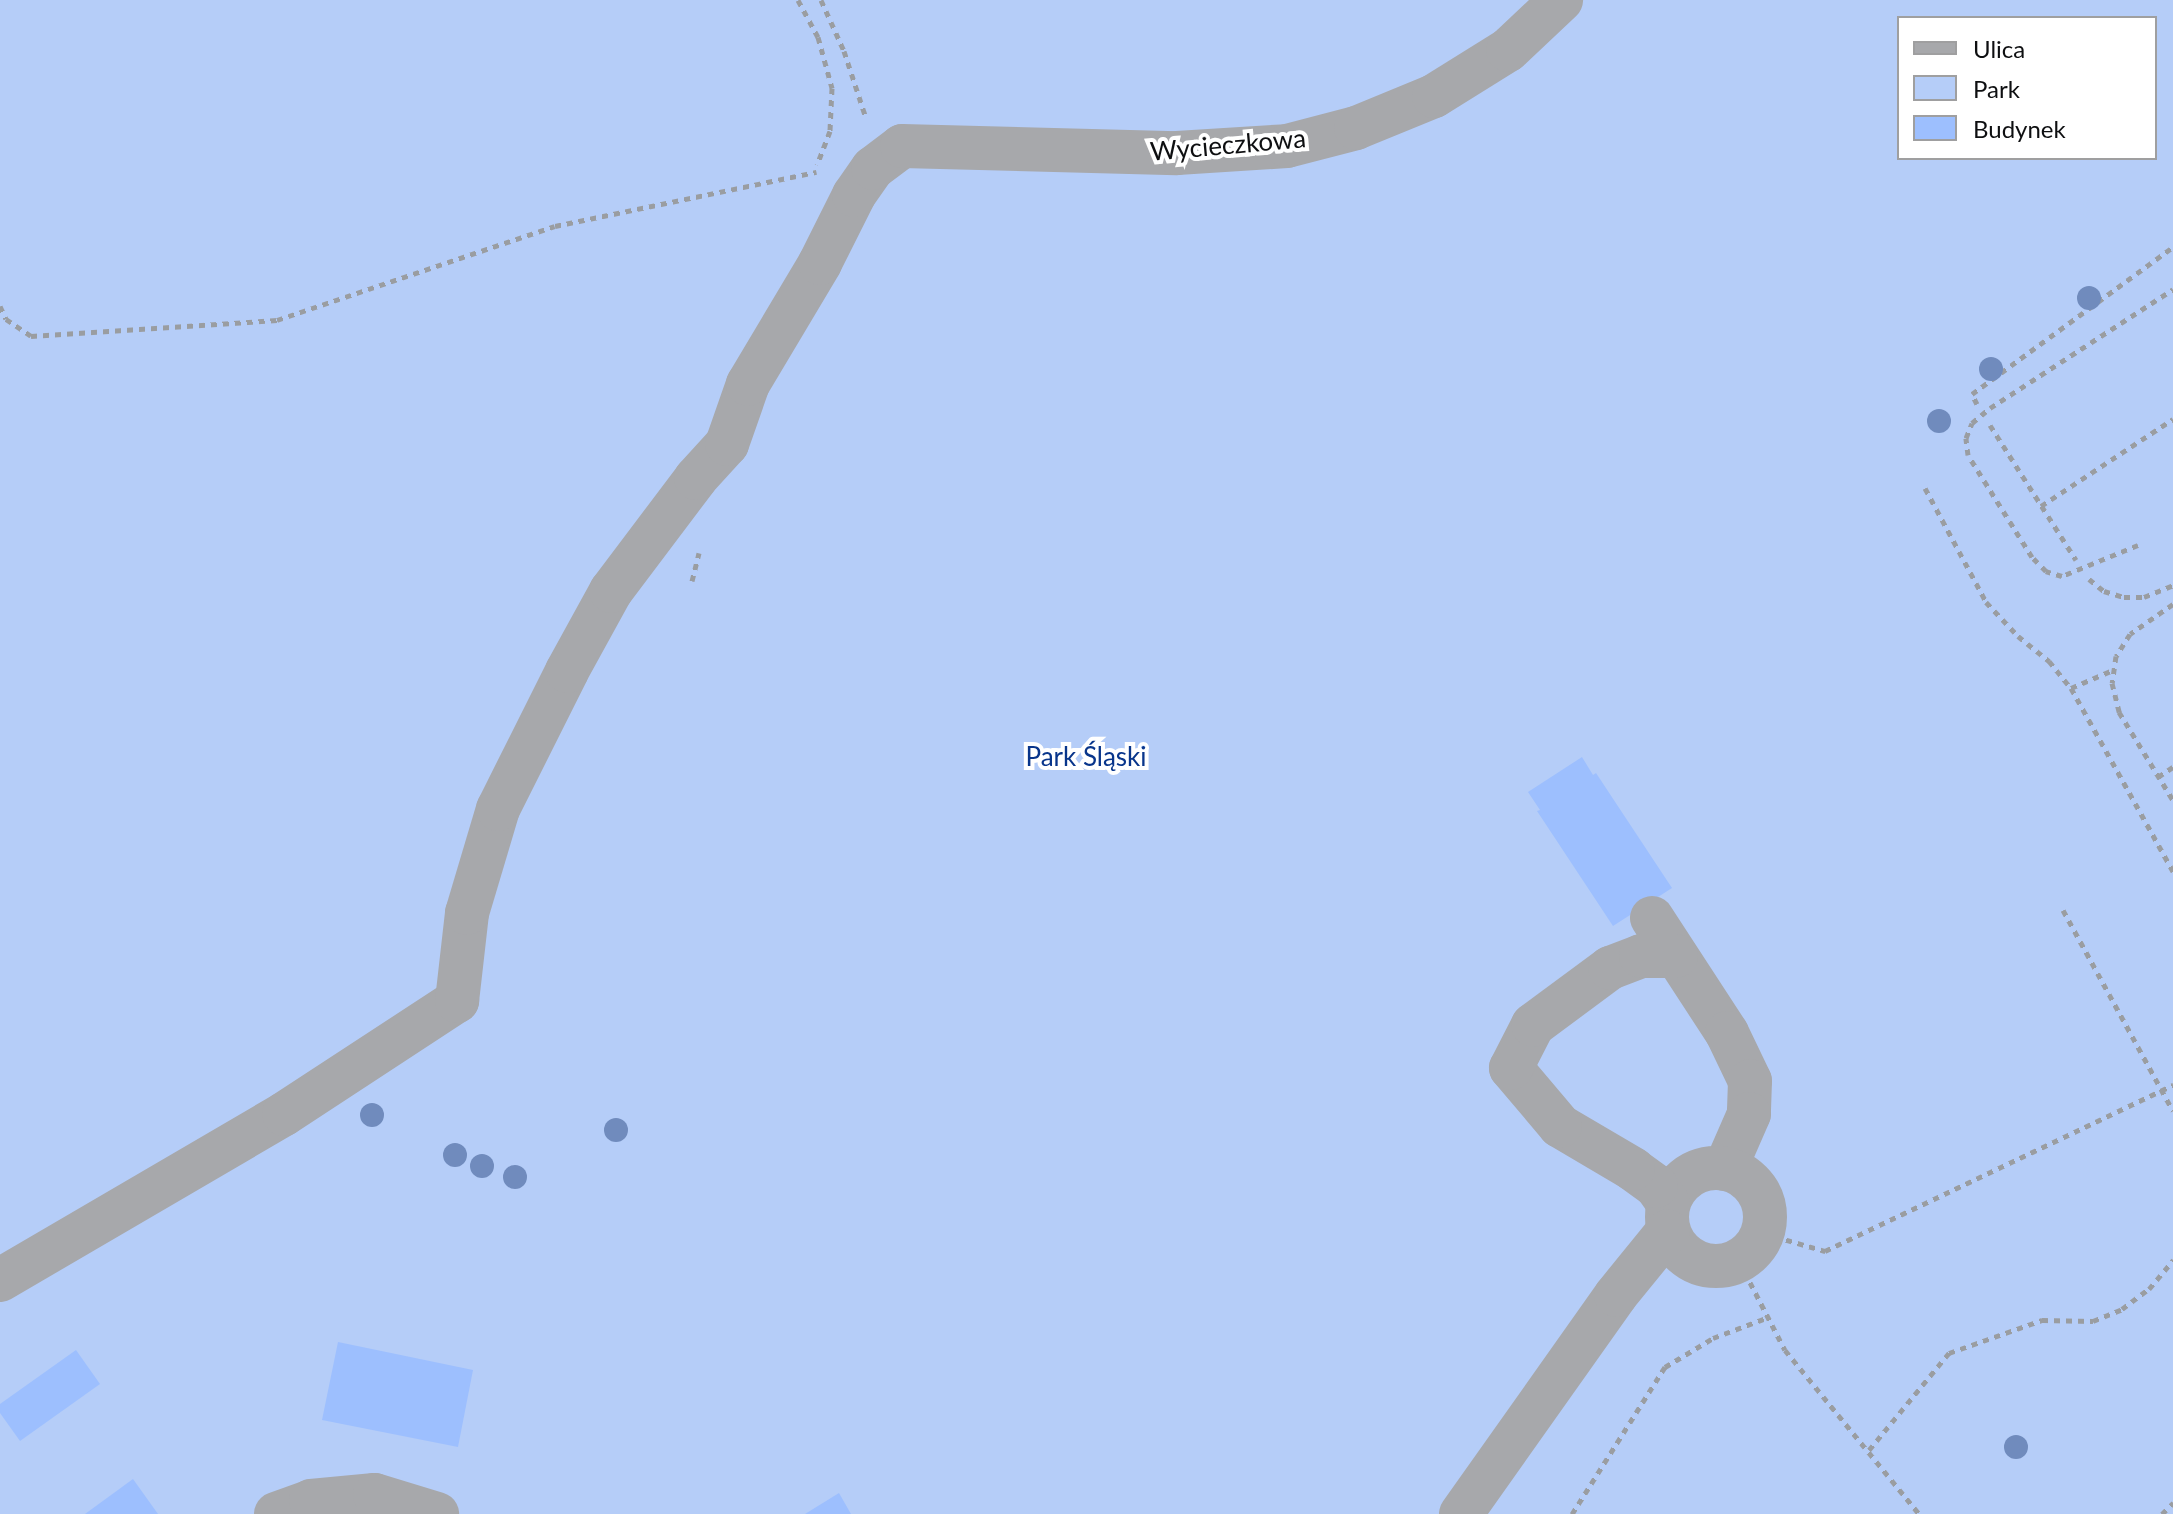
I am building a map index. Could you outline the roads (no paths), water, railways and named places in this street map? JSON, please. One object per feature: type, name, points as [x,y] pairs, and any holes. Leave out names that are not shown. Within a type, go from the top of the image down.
[{"type":"street","name":"Wycieczkowa","points":[[0,1280],[284,1114],[457,1001],[467,913],[498,809],[567,671],[611,591],[696,478],[727,444],[748,384],[820,263],[854,195],[888,157],[1177,153],[1287,146],[1356,128],[1434,96],[1508,50],[1561,0]]},
{"type":"street","points":[[1652,918],[1727,1033],[1750,1081],[1749,1114],[1725,1169]]},
{"type":"street","points":[[1461,1514],[1616,1295],[1668,1217],[1687,1177],[1702,1170],[1725,1169],[1748,1180],[1764,1204],[1751,1247],[1726,1267],[1697,1264],[1683,1255],[1668,1217],[1656,1186],[1560,1126],[1511,1068],[1533,1025],[1610,968],[1641,956],[1676,956]]},
{"type":"street","points":[[276,1514],[311,1501],[375,1495],[437,1514]]},
{"type":"park label","name":"Park Śląski","points":[[1086,757]]}]
